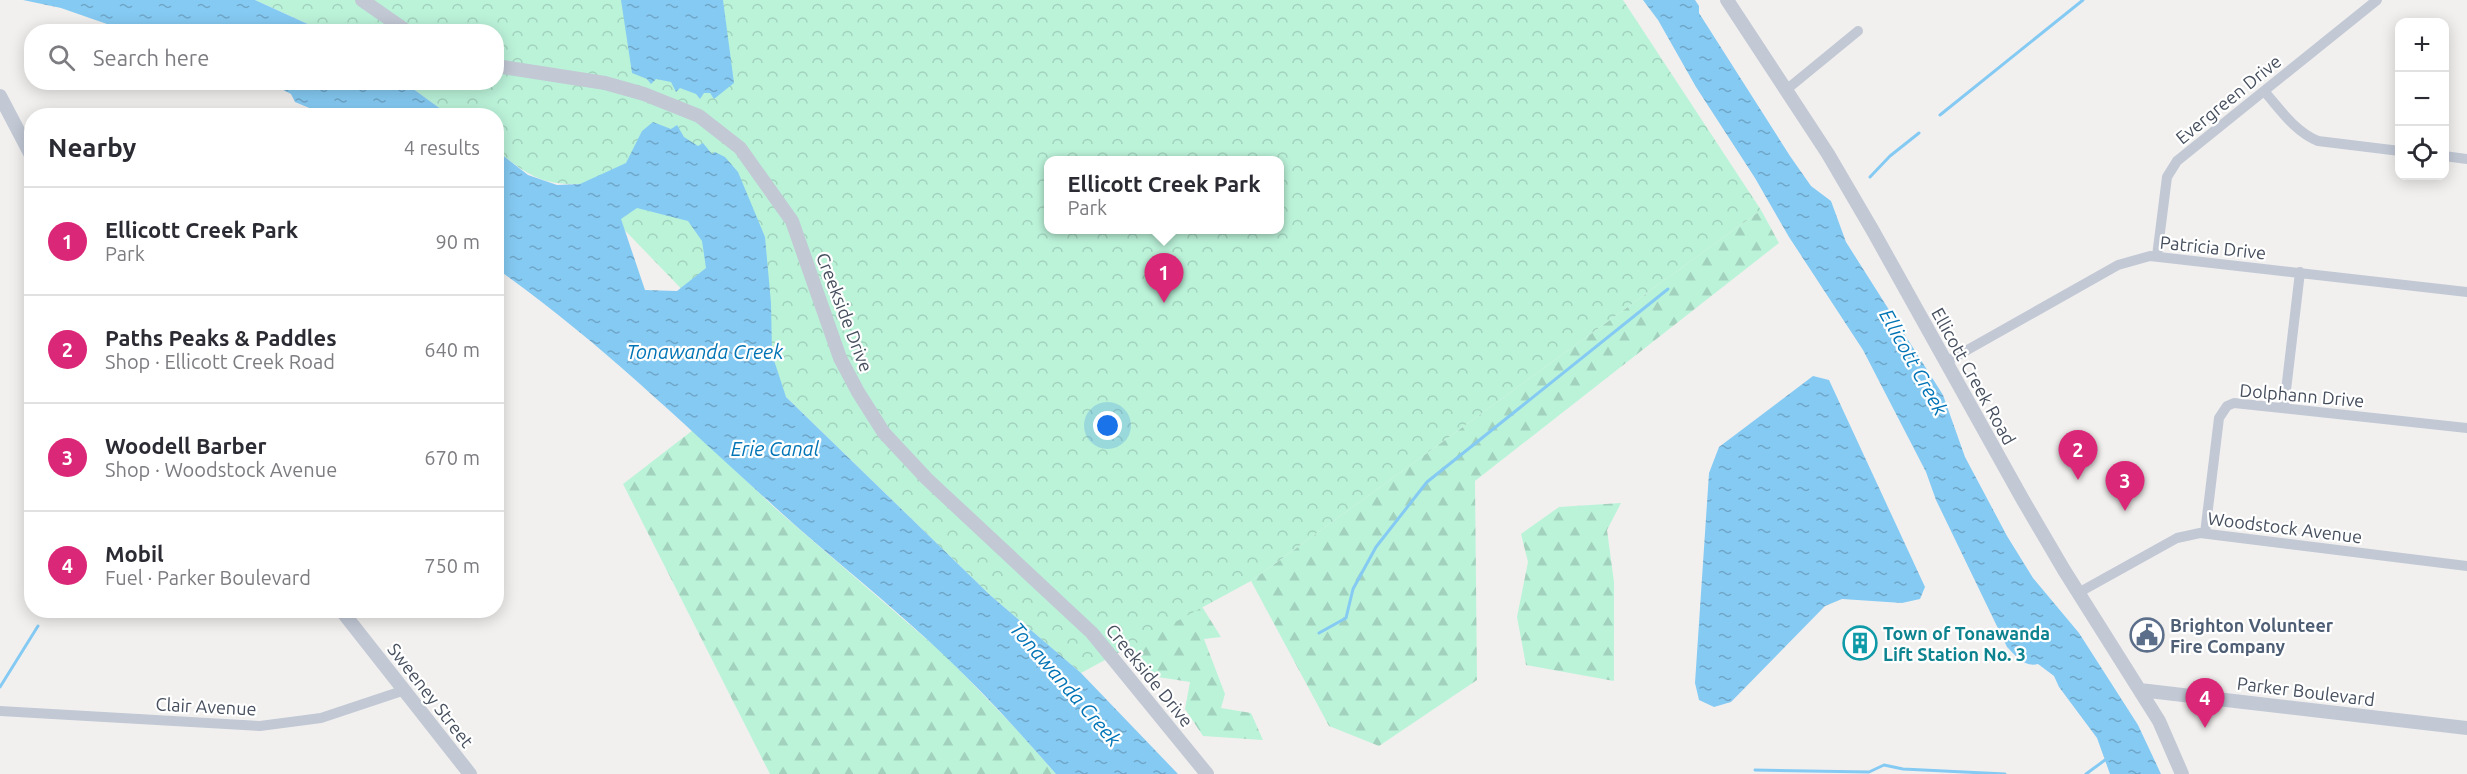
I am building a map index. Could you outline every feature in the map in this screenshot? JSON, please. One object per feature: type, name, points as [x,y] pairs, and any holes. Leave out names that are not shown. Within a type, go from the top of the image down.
[{"type":"street","points":[[362,0],[396,24]]},
{"type":"street","name":"Ellicott Creek Road","points":[[1727,0],[1873,231],[2023,500],[2171,744],[2182,774]]},
{"type":"street","name":"Evergreen Drive","points":[[2157,256],[2164,189],[2171,169],[2177,161],[2377,0]]},
{"type":"street","points":[[1786,90],[1858,32]]},
{"type":"street","name":"Creekside Drive","points":[[504,67],[605,83],[644,94],[699,116],[740,148],[792,221],[840,358],[884,433],[927,479],[1092,633],[1207,774]]},
{"type":"street","points":[[2264,91],[2308,137],[2318,141],[2395,150]]},
{"type":"street","points":[[0,96],[24,142]]},
{"type":"street","points":[[2449,157],[2467,159]]},
{"type":"street","name":"Patricia Drive","points":[[1946,362],[2118,265],[2134,259],[2157,256],[2467,292]]},
{"type":"street","points":[[2284,407],[2300,273]]},
{"type":"street","name":"Dolphann Drive","points":[[2205,533],[2220,418],[2227,406],[2241,402],[2467,429]]},
{"type":"street","name":"Woodstock Avenue","points":[[2078,593],[2188,534],[2205,533],[2467,566]]},
{"type":"street","name":"Sweeney Street","points":[[347,618],[470,774]]},
{"type":"street","name":"Clair Avenue","points":[[0,711],[260,726],[321,718],[405,690]]},
{"type":"street","name":"Parker Boulevard","points":[[2140,690],[2467,728]]},
{"type":"green space","points":[[255,0],[1623,0],[1761,210],[1251,581],[1081,673],[990,595],[786,397],[580,184],[545,180],[526,172],[504,156],[504,108],[439,108],[415,90],[504,90],[504,24],[308,24]]},
{"type":"green space","points":[[1761,210],[1779,243],[1475,481],[1477,680],[1379,746],[1329,726],[1251,581]]},
{"type":"green space","points":[[693,430],[776,509],[947,657],[1056,774],[770,774],[623,484]]},
{"type":"green space","points":[[1621,503],[1607,530],[1614,582],[1614,681],[1526,665],[1517,617],[1528,562],[1521,534],[1559,507]]},
{"type":"green space","points":[[1161,541],[1221,637],[1204,639],[1225,694],[1221,708],[1251,713],[1263,740],[1203,736],[1185,709],[1190,682],[1145,675],[1118,648]]},
{"type":"water","points":[[23,0],[255,0],[308,24],[107,24],[61,8]]},
{"type":"water","points":[[621,0],[723,0],[734,83],[714,99],[710,93],[704,93],[700,99],[696,94],[680,88],[676,92],[671,82],[656,79],[651,84],[647,79],[632,73]]},
{"type":"water","name":"Ellicott Creek","points":[[1643,0],[1695,0],[1699,6],[1699,13],[1790,156],[1811,186],[1831,201],[1846,242],[1943,395],[1965,457],[2007,536],[2033,578],[2079,633],[2138,725],[2161,774],[2110,774],[2097,738],[2059,687],[2054,676],[2038,664],[2025,662],[2007,647],[1936,500],[1926,472],[1863,350],[1789,237],[1755,178],[1696,87],[1658,20]]},
{"type":"water","points":[[283,90],[415,90],[439,108],[309,108],[295,102],[291,94]]},
{"type":"water","points":[[653,122],[671,129],[677,125],[684,137],[698,146],[703,143],[712,154],[715,152],[725,157],[738,172],[765,237],[771,303],[772,354],[786,397],[990,595],[1081,673],[1178,774],[1056,774],[989,700],[926,638],[797,527],[605,354],[570,324],[504,274],[504,156],[528,175],[557,185],[580,184],[626,163],[642,131]],"holes":[[[637,208],[688,221],[702,241],[706,268],[677,291],[645,290],[621,219]]]},
{"type":"water","points":[[1813,376],[1829,380],[1925,587],[1920,599],[1902,603],[1842,599],[1825,606],[1731,702],[1714,707],[1699,700],[1695,683],[1709,473],[1719,447]]},
{"type":"waterway","points":[[1940,115],[2083,0]]},
{"type":"waterway","points":[[1870,177],[1890,156],[1919,133]]},
{"type":"waterway","points":[[1319,633],[1346,618],[1353,589],[1376,547],[1427,482],[1668,289]]},
{"type":"waterway","points":[[0,687],[38,626]]},
{"type":"waterway","points":[[2086,774],[2105,760]]},
{"type":"waterway","points":[[1755,770],[1869,772],[1884,765],[1903,769],[2005,774]]},
{"type":"place","name":"Ellicott Creek Park","points":[[1164,303]]},
{"type":"place","name":"Paths Peaks & Paddles","points":[[2078,480]]},
{"type":"place","name":"Woodell Barber","points":[[2125,511]]},
{"type":"place","name":"Brighton Volunteer Fire Company","points":[[2147,635]]},
{"type":"place","name":"Town of Tonawanda Lift Station No. 3","points":[[1860,643]]},
{"type":"place","name":"Mobil","points":[[2205,728]]},
{"type":"water label","name":"Tonawanda Creek","points":[[705,351]]},
{"type":"water label","name":"Erie Canal","points":[[775,448]]},
{"type":"water label","name":"Tonawanda Creek","points":[[1066,684]]}]
